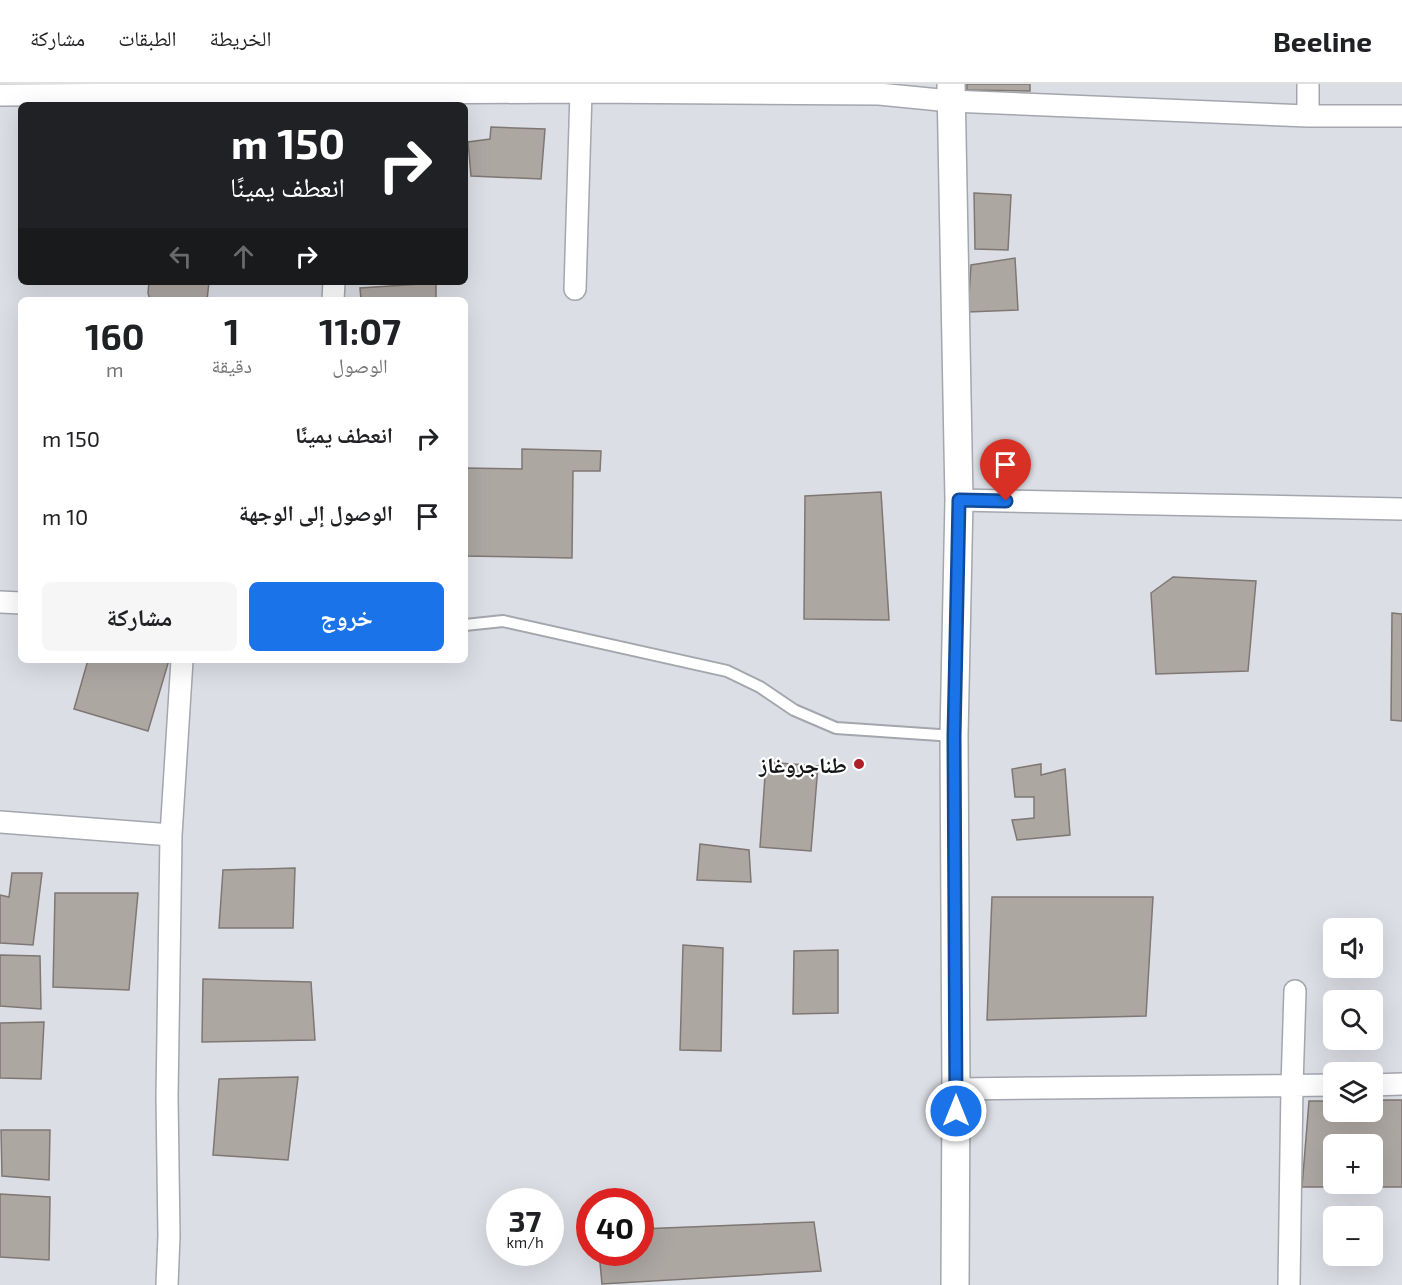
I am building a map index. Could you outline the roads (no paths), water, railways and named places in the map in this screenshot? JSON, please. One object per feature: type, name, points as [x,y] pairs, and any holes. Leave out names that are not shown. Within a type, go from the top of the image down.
[{"type":"street","points":[[1308,84],[1308,116]]},
{"type":"street","points":[[0,95],[343,99],[445,88],[581,92],[950,93],[1308,116],[1402,116]]},
{"type":"street","points":[[575,289],[581,92]]},
{"type":"street","points":[[950,93],[959,500],[954,736],[955,1285]]},
{"type":"street","points":[[959,500],[1402,509]]},
{"type":"street","points":[[0,602],[18,603]]},
{"type":"street","points":[[167,1285],[170,1236],[167,1097],[171,835],[182,663]]},
{"type":"street","points":[[0,822],[171,835]]},
{"type":"street","points":[[1289,1285],[1295,991]]},
{"type":"street","points":[[1383,1085],[1402,1084]]},
{"type":"street","points":[[956,1089],[1323,1085]]},
{"type":"lane","points":[[468,625],[503,621],[727,671],[760,687],[794,710],[836,728],[954,736]]},
{"type":"place","name":"طناجروغاز","points":[[859,764]]}]
